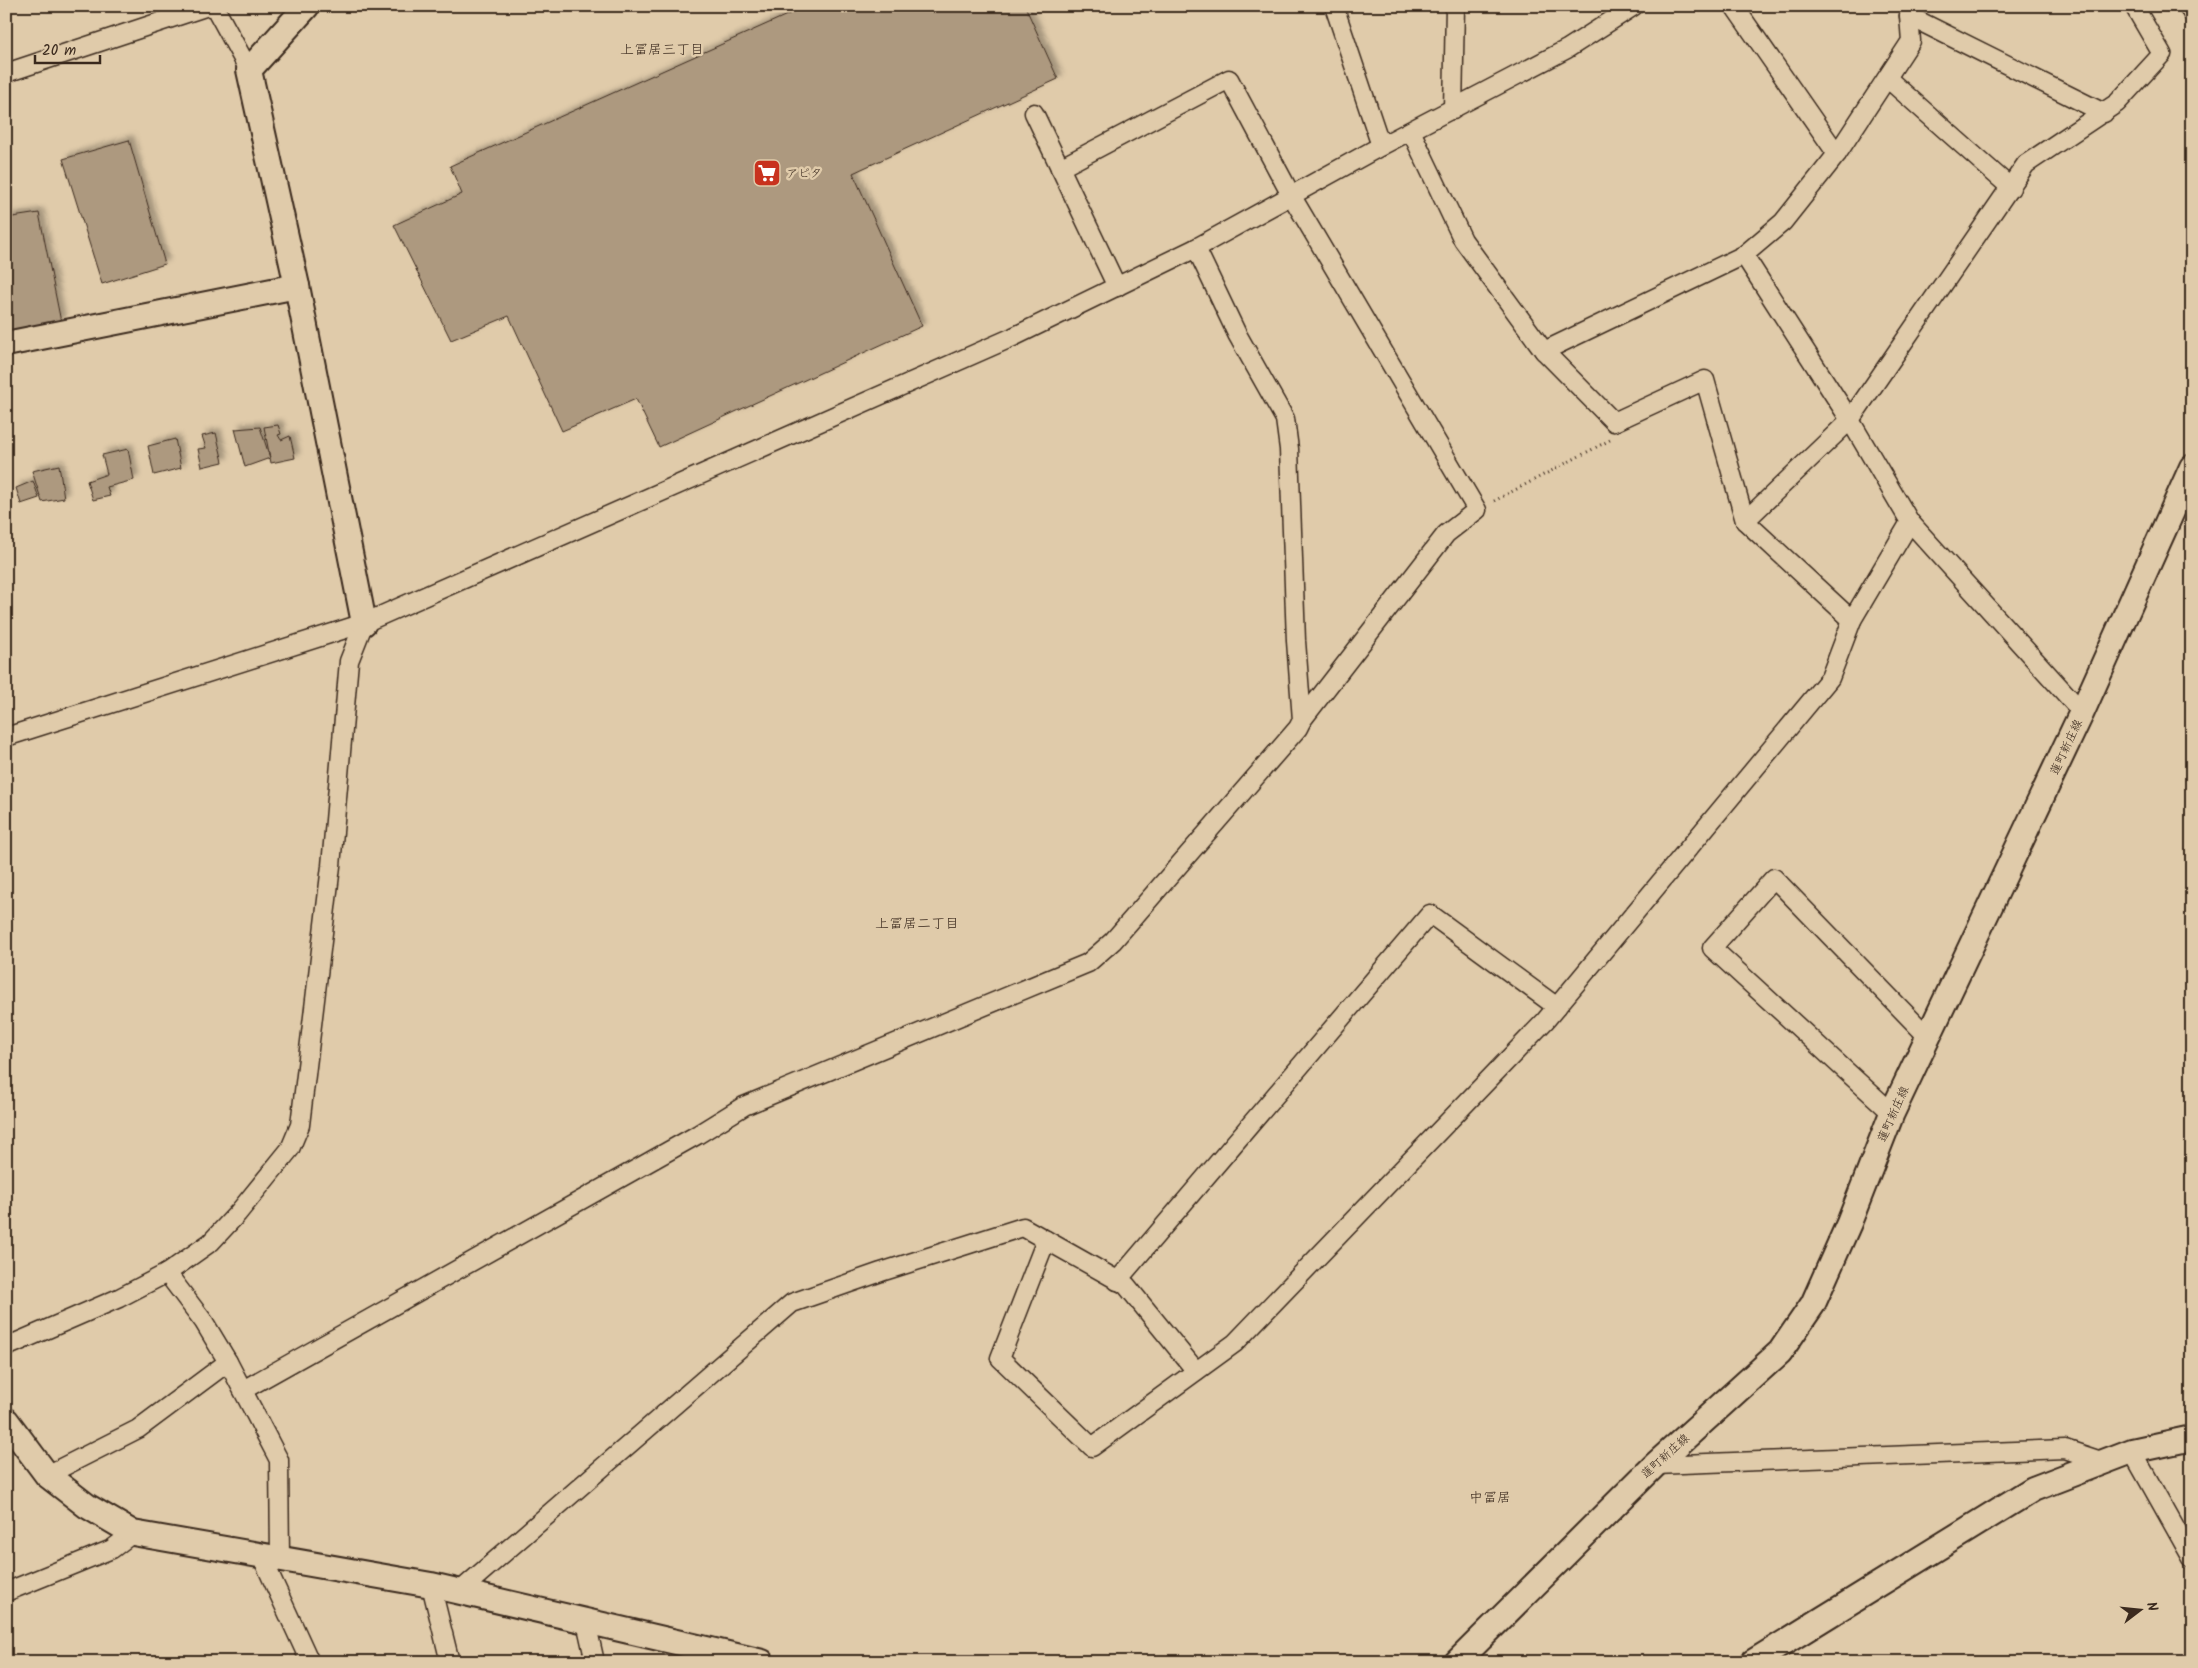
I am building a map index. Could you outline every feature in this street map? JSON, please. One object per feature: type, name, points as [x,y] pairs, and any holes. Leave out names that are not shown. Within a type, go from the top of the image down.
[{"type":"street","points":[[6,73],[208,6]]},
{"type":"street","points":[[6,1347],[119,1298],[167,1273],[211,1242],[238,1213],[290,1149],[300,1125],[331,866],[349,661],[364,623],[296,286],[249,70],[214,6]]},
{"type":"street","points":[[249,70],[307,6]]},
{"type":"street","points":[[1334,6],[1381,146]]},
{"type":"street","points":[[1453,110],[1454,6]]},
{"type":"street","points":[[6,737],[364,623],[994,345],[1196,248],[1381,146],[1567,49],[1634,6]]},
{"type":"street","points":[[1734,6],[1837,154]]},
{"type":"street","points":[[1745,521],[1850,420],[2026,164],[2117,103],[2162,54],[2134,6]]},
{"type":"street","points":[[2188,6],[2192,13]]},
{"type":"street","points":[[1544,351],[1744,255],[1783,222],[1837,154],[1911,41],[1911,11],[2104,113]]},
{"type":"street","points":[[243,1390],[697,1135],[744,1106],[1088,963],[1113,941],[1302,720],[1446,534],[1476,510],[1291,196],[1229,78],[1060,168]]},
{"type":"street","points":[[1887,78],[2011,188]]},
{"type":"street","points":[[1034,113],[1116,287]]},
{"type":"street","points":[[1410,131],[1463,240],[1544,351],[1614,422],[1705,380],[1745,521],[1852,620]]},
{"type":"street","points":[[1196,248],[1237,334],[1285,419],[1289,449],[1296,641],[1302,720]]},
{"type":"street","points":[[1744,255],[1850,420],[1910,522],[2082,712]]},
{"type":"street","points":[[6,344],[296,286]]},
{"type":"street","name":"蓮町新庄線","points":[[1457,1662],[1655,1465],[1780,1352],[1813,1304],[1849,1223],[1892,1113],[2082,712],[2192,467]]},
{"type":"street","points":[[1046,1240],[1000,1358],[1092,1446],[1235,1343],[1557,1007],[1830,678],[1852,620],[1910,522]]},
{"type":"street","points":[[1892,1113],[1712,948],[1774,878],[1929,1038]]},
{"type":"street","points":[[1117,1281],[1430,914],[1557,1007]]},
{"type":"street","points":[[460,1591],[792,1304],[881,1272],[1023,1227],[1126,1285],[1196,1371]]},
{"type":"street","points":[[167,1273],[204,1322],[228,1362],[279,1460],[270,1557],[310,1662]]},
{"type":"street","points":[[47,1475],[138,1429],[228,1362]]},
{"type":"street","points":[[6,1420],[47,1475],[87,1506],[133,1533],[431,1585],[762,1662]]},
{"type":"street","points":[[1753,1662],[2032,1489],[2132,1450],[2192,1438]]},
{"type":"street","points":[[1655,1465],[2064,1449],[2101,1461]]},
{"type":"street","points":[[2132,1450],[2192,1558]]},
{"type":"street","points":[[6,1592],[112,1549],[133,1533]]},
{"type":"street","points":[[431,1585],[450,1662]]},
{"type":"street","points":[[586,1622],[594,1662]]},
{"type":"path","points":[[1476,510],[1613,439],[1614,422]]},
{"type":"building","points":[[807,6],[1025,6],[1058,79],[853,173],[922,326],[659,447],[636,399],[562,431],[509,316],[451,340],[394,225],[462,194],[450,166]]},
{"type":"building","points":[[129,140],[165,264],[102,284],[63,159]]},
{"type":"building","points":[[39,213],[61,322],[6,333],[6,218]]},
{"type":"building","points":[[278,425],[281,434],[278,435],[281,440],[290,436],[295,458],[271,463],[264,427]]},
{"type":"building","points":[[260,427],[270,458],[245,467],[235,429]]},
{"type":"building","points":[[216,433],[223,462],[202,467],[198,449],[206,448],[202,436]]},
{"type":"building","points":[[175,439],[181,468],[154,475],[148,446]]},
{"type":"building","points":[[128,449],[134,480],[107,487],[110,496],[93,500],[87,481],[107,474],[102,455]]},
{"type":"building","points":[[59,465],[64,498],[42,502],[32,471]]},
{"type":"building","points":[[33,481],[39,498],[21,504],[16,488]]},
{"type":"place","name":"アピタ","points":[[767,173]]},
{"type":"district","name":"上冨居三丁目","points":[[662,49]]},
{"type":"district","name":"上冨居二丁目","points":[[917,923]]},
{"type":"district","name":"中冨居","points":[[1490,1497]]}]
